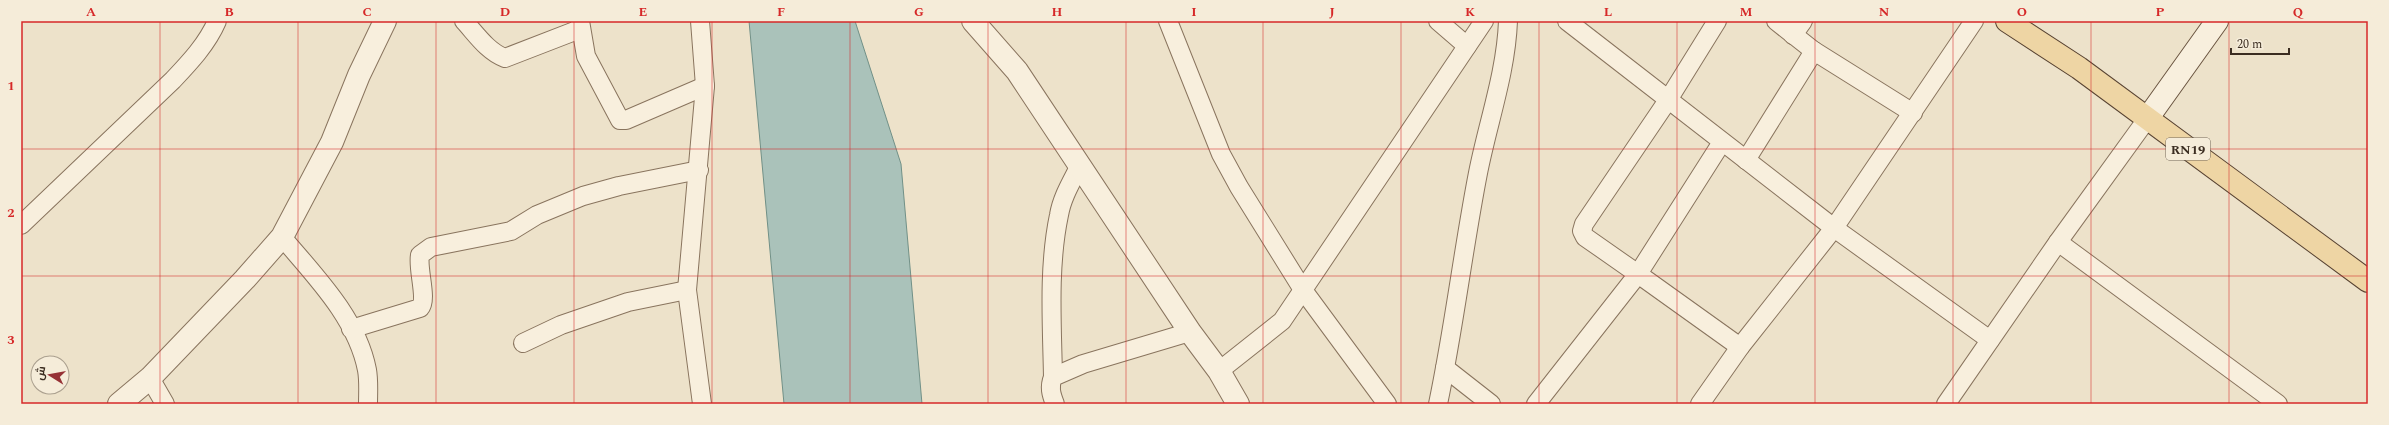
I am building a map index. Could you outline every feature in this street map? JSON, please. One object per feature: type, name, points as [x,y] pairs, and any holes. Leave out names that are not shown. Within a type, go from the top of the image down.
[{"type":"main road","name":"RN19","points":[[2007,21],[2079,68],[2368,281]]},
{"type":"street","points":[[21,225],[173,80],[194,58],[213,31],[217,21]]},
{"type":"street","points":[[119,404],[150,378],[245,279],[282,237],[332,142],[359,75],[386,21]]},
{"type":"street","points":[[464,21],[498,56],[505,58],[580,25],[586,56],[620,120],[626,120],[705,86]]},
{"type":"street","points":[[700,21],[705,86],[699,170],[687,290],[702,404]]},
{"type":"street","points":[[973,21],[1017,71],[1190,332],[1219,371],[1238,404]]},
{"type":"street","points":[[1168,21],[1221,154],[1303,290],[1387,404]]},
{"type":"street","points":[[1438,21],[1467,46]]},
{"type":"street","points":[[1219,371],[1282,321],[1484,21]]},
{"type":"street","points":[[1438,404],[1462,258],[1483,148],[1500,82],[1508,21]]},
{"type":"street","points":[[1567,21],[1834,228],[1990,340]]},
{"type":"street","points":[[1717,21],[1668,100],[1584,224],[1582,231],[1585,236],[1740,347]]},
{"type":"street","points":[[1776,21],[1798,28],[1814,51],[1914,113]]},
{"type":"street","points":[[1700,404],[1740,347],[1834,228],[1914,113],[1974,21]]},
{"type":"street","points":[[1946,404],[2058,242],[2148,120],[2217,21]]},
{"type":"street","points":[[1746,160],[1814,51]]},
{"type":"street","points":[[1536,404],[1638,274],[1722,142]]},
{"type":"street","points":[[1056,404],[1051,392],[1050,384],[1053,377],[1052,306],[1059,215],[1067,191],[1080,164]]},
{"type":"street","points":[[351,329],[420,308],[424,302],[419,263],[420,255],[431,246],[511,231],[557,207],[620,186],[699,170]]},
{"type":"street","points":[[282,237],[322,282],[351,329],[367,371],[368,404]]},
{"type":"street","points":[[2058,242],[2278,404]]},
{"type":"street","points":[[523,343],[575,320],[628,302],[687,290]]},
{"type":"street","points":[[1053,377],[1083,364],[1190,332]]},
{"type":"street","points":[[1445,368],[1491,404]]},
{"type":"street","points":[[150,378],[165,404]]},
{"type":"water","points":[[749,21],[855,21],[901,164],[922,404],[784,404]]}]
